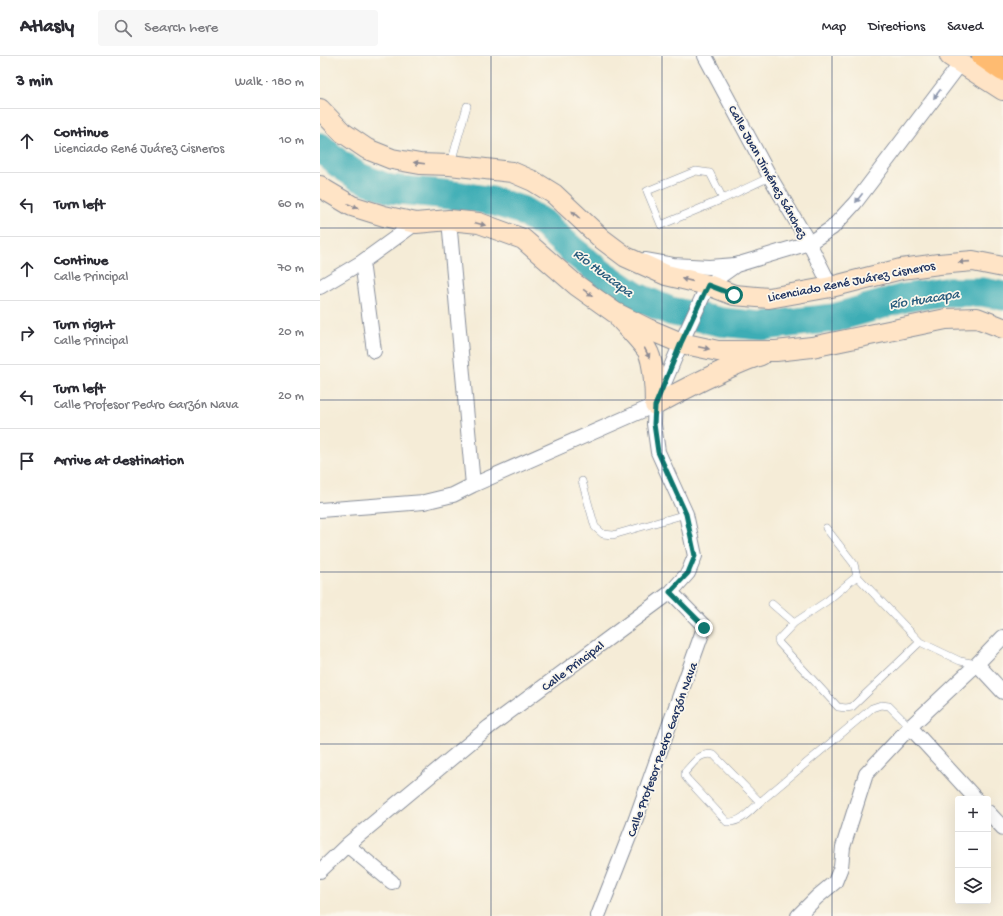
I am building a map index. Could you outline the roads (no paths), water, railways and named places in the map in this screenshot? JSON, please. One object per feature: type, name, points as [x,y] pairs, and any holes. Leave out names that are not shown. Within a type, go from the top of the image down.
[{"type":"highway","points":[[983,56],[1003,70]]},
{"type":"main road","points":[[955,60],[1003,90]]},
{"type":"main road","name":"Licenciado René Juárez Cisneros","points":[[320,109],[342,132],[367,149],[392,159],[420,164],[450,165],[512,172],[532,181],[554,194],[602,239],[626,257],[666,275],[706,290],[734,295],[769,298],[831,287],[901,269],[973,261],[1003,267]]},
{"type":"main road","points":[[320,186],[352,206],[384,216],[416,223],[449,220],[479,223],[523,239],[576,285],[614,312],[648,329],[718,350],[776,351],[812,347],[946,319],[977,318],[1003,328]]},
{"type":"main road","points":[[614,312],[648,352],[654,383],[655,406],[681,391],[748,359],[776,351]]},
{"type":"street","name":"Calle Juan Jiménez Sánchez","points":[[705,56],[770,177],[809,243],[831,287]]},
{"type":"street","points":[[626,257],[680,265],[709,267],[736,265],[809,243],[832,228],[855,203],[955,60]]},
{"type":"street","points":[[449,220],[473,484]]},
{"type":"street","points":[[320,288],[362,262],[416,223]]},
{"type":"street","points":[[362,262],[374,351]]},
{"type":"street","points":[[320,510],[424,502],[452,495],[473,484],[655,406],[706,290],[736,265]]},
{"type":"street","name":"Calle Principal","points":[[320,871],[347,845],[489,727],[670,592],[688,573],[695,556],[686,514],[658,452],[654,424],[655,406]]},
{"type":"street","name":"Calle Profesor Pedro Garzón Nava","points":[[598,916],[634,824],[703,633],[703,625],[670,592]]},
{"type":"street","points":[[798,916],[835,882],[841,867],[842,847],[866,774],[910,727],[977,664],[1003,637]]},
{"type":"street","points":[[977,664],[1003,692]]},
{"type":"street","points":[[910,727],[973,796]]},
{"type":"street","points":[[991,815],[1003,828]]},
{"type":"street","points":[[347,845],[392,882]]},
{"type":"lane","points":[[450,165],[467,106]]},
{"type":"lane","points":[[724,199],[710,173],[696,171],[647,191],[661,225],[724,199],[770,177]]},
{"type":"lane","points":[[582,481],[595,527],[603,534],[613,535],[686,514]]},
{"type":"lane","points":[[826,528],[854,564],[857,576],[920,642],[960,661],[977,664]]},
{"type":"lane","points":[[857,576],[827,601],[794,623],[778,640],[779,643],[838,707],[852,707],[920,642]]},
{"type":"lane","points":[[772,604],[794,623]]},
{"type":"lane","points":[[760,802],[714,755],[709,753],[702,755],[685,772],[685,776],[688,780],[728,822],[733,823],[740,820],[872,708],[881,705],[889,706],[910,727]]},
{"type":"waterway","name":"Río Huacapa","points":[[320,147],[338,163],[359,177],[390,189],[461,196],[492,201],[521,210],[543,223],[572,250],[602,274],[635,296],[670,311],[721,322],[762,326],[834,318],[904,298],[945,292],[983,292],[1003,296]]}]
